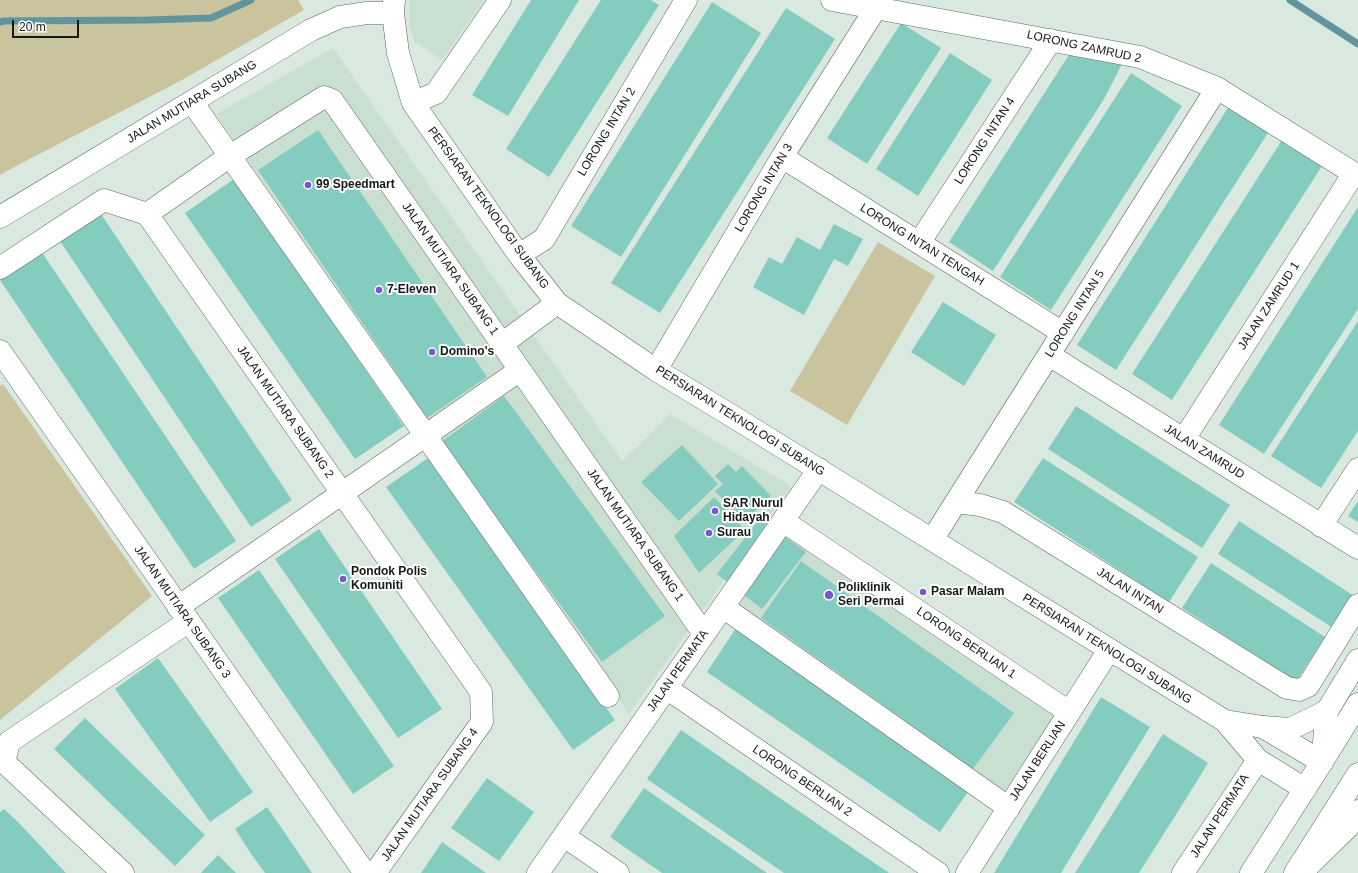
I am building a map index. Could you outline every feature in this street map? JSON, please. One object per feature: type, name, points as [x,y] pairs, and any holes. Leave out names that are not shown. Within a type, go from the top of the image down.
[{"type":"main road","points":[[413,103],[436,93],[500,0]]},
{"type":"main road","name":"LORONG INTAN 2","points":[[519,255],[544,239],[686,0]]},
{"type":"main road","name":"LORONG ZAMRUD 2","points":[[832,0],[1140,57],[1216,88],[1356,174]]},
{"type":"main road","name":"PERSIARAN TEKNOLOGI SUBANG","points":[[394,6],[398,53],[413,103],[519,255],[557,304],[656,370],[1225,721],[1258,760],[1305,789]]},
{"type":"main road","name":"JALAN MUTIARA SUBANG","points":[[0,217],[310,30],[340,17],[367,13],[394,6]]},
{"type":"main road","name":"LORONG INTAN 3","points":[[656,370],[782,157],[876,8]]},
{"type":"main road","name":"LORONG INTAN 4","points":[[919,243],[1051,40]]},
{"type":"main road","name":"LORONG INTAN 5","points":[[932,540],[1050,355],[1216,88]]},
{"type":"main road","name":"JALAN MUTIARA SUBANG 1","points":[[230,156],[324,97],[332,100],[704,634]]},
{"type":"main road","points":[[192,102],[608,696]]},
{"type":"main road","points":[[0,268],[104,200],[147,214],[230,156]]},
{"type":"main road","name":"LORONG INTAN TENGAH","points":[[782,157],[1063,333]]},
{"type":"main road","name":"JALAN ZAMRUD 1","points":[[1184,439],[1356,174]]},
{"type":"main road","name":"JALAN MUTIARA SUBANG 2","points":[[147,214],[481,692]]},
{"type":"main road","points":[[502,344],[557,304]]},
{"type":"main road","name":"JALAN MUTIARA SUBANG 3","points":[[0,351],[365,873]]},
{"type":"main road","name":"JALAN ZAMRUD","points":[[1050,355],[1358,548]]},
{"type":"main road","points":[[123,873],[2,764],[9,742],[183,614],[342,493],[520,370]]},
{"type":"main road","points":[[1321,526],[1358,469]]},
{"type":"main road","name":"JALAN PERMATA","points":[[538,873],[819,470]]},
{"type":"main road","name":"JALAN INTAN","points":[[957,502],[980,505],[1003,512],[1287,688],[1299,690],[1308,686],[1358,605]]},
{"type":"main road","name":"LORONG BERLIAN 1","points":[[783,521],[1069,712]]},
{"type":"main road","points":[[723,607],[1009,808]]},
{"type":"main road","name":"JALAN BERLIAN","points":[[967,873],[1109,650]]},
{"type":"main road","points":[[1322,762],[1327,711],[1358,660]]},
{"type":"main road","name":"LORONG BERLIAN 2","points":[[666,688],[938,873]]},
{"type":"main road","name":"JALAN MUTIARA SUBANG 4","points":[[375,873],[482,722],[481,692]]},
{"type":"main road","points":[[1263,727],[1290,729],[1327,711]]},
{"type":"main road","points":[[1251,873],[1353,712]]},
{"type":"main road","name":"PERSIARAN TEKNOLOGI SUBANG","points":[[1225,721],[1263,727],[1322,762]]},
{"type":"main road","name":"JALAN PERMATA","points":[[1183,873],[1258,760]]},
{"type":"main road","points":[[1295,873],[1358,774]]},
{"type":"main road","points":[[1301,873],[1348,827],[1358,811]]},
{"type":"main road","points":[[564,836],[618,873]]},
{"type":"shaded area","points":[[0,0],[298,0],[304,10],[182,80],[0,175]]},
{"type":"shaded area","points":[[409,0],[484,0],[442,60],[415,42],[409,27]]},
{"type":"shaded area","points":[[333,48],[622,461],[670,414],[791,486],[629,714],[216,114]]},
{"type":"shaded area","points":[[878,242],[935,276],[847,425],[790,391]]},
{"type":"shaded area","points":[[3,384],[152,596],[0,720],[0,386]]},
{"type":"shaded area","points":[[786,532],[1057,713],[1006,797],[734,608]]},
{"type":"building","points":[[531,0],[579,0],[508,116],[472,95]]},
{"type":"building","points":[[601,0],[651,0],[659,5],[549,177],[506,149]]},
{"type":"building","points":[[712,2],[761,33],[621,257],[571,226]]},
{"type":"building","points":[[786,8],[835,39],[660,313],[611,283]]},
{"type":"building","points":[[901,23],[941,48],[867,164],[827,138]]},
{"type":"building","points":[[1072,50],[1122,64],[1104,99],[993,271],[949,242]]},
{"type":"building","points":[[950,53],[992,80],[918,196],[876,169]]},
{"type":"building","points":[[1131,73],[1182,106],[1051,310],[1000,277]]},
{"type":"building","points":[[1231,103],[1271,128],[1116,370],[1077,345]]},
{"type":"building","points":[[318,130],[487,377],[427,418],[258,170]]},
{"type":"building","points":[[1282,140],[1322,166],[1172,400],[1132,374]]},
{"type":"building","points":[[234,179],[404,426],[355,459],[185,213]]},
{"type":"building","points":[[1358,207],[1358,309],[1264,454],[1219,425]]},
{"type":"building","points":[[99,211],[292,500],[251,527],[58,238]]},
{"type":"building","points":[[834,224],[863,239],[848,266],[834,259],[804,315],[753,287],[769,257],[782,264],[797,237],[820,250]]},
{"type":"building","points":[[41,251],[236,541],[194,569],[0,280]]},
{"type":"building","points":[[943,302],[996,335],[964,386],[911,352]]},
{"type":"building","points":[[1358,321],[1358,431],[1321,488],[1271,456]]},
{"type":"building","points":[[504,396],[665,616],[602,662],[441,442]]},
{"type":"building","points":[[1076,406],[1230,505],[1202,548],[1048,449]]},
{"type":"building","points":[[682,445],[718,484],[679,521],[641,482]]},
{"type":"building","points":[[428,458],[615,720],[573,750],[386,487]]},
{"type":"building","points":[[1043,458],[1198,557],[1169,602],[1014,502]]},
{"type":"building","points":[[728,464],[736,472],[742,466],[771,496],[744,522],[715,491],[723,484],[715,476]]},
{"type":"building","name":"Surau","points":[[714,497],[745,530],[699,573],[674,536]]},
{"type":"building","points":[[1358,501],[1358,522],[1348,516]]},
{"type":"building","points":[[760,518],[806,552],[762,609],[717,574]]},
{"type":"building","points":[[1239,521],[1354,596],[1333,628],[1218,554]]},
{"type":"building","points":[[319,529],[442,709],[398,738],[275,559]]},
{"type":"building","points":[[801,561],[1014,713],[973,769],[761,618]]},
{"type":"building","points":[[1211,563],[1325,637],[1296,682],[1182,608]]},
{"type":"building","points":[[259,570],[394,766],[353,794],[218,598]]},
{"type":"building","points":[[736,628],[970,789],[940,832],[707,672]]},
{"type":"building","points":[[158,658],[253,792],[210,822],[115,689]]},
{"type":"building","points":[[1101,697],[1150,727],[1061,873],[994,873]]},
{"type":"building","points":[[85,718],[205,835],[175,866],[54,749]]},
{"type":"building","points":[[681,730],[889,873],[784,873],[647,779]]},
{"type":"building","points":[[1163,734],[1208,763],[1139,873],[1075,873]]},
{"type":"building","points":[[487,778],[534,812],[499,861],[451,828]]},
{"type":"building","points":[[644,788],[767,873],[662,873],[646,862],[610,837]]},
{"type":"building","points":[[267,807],[312,873],[265,873],[252,855],[235,829]]},
{"type":"building","points":[[4,809],[66,873],[0,873],[0,812]]},
{"type":"building","points":[[442,842],[486,873],[421,873]]},
{"type":"building","points":[[218,855],[236,873],[201,873]]},
{"type":"waterway","points":[[0,22],[211,18],[251,0]]},
{"type":"waterway","points":[[1290,0],[1358,44]]},
{"type":"place","name":"99 Speedmart","points":[[308,185]]},
{"type":"place","name":"7-Eleven","points":[[379,290]]},
{"type":"place","name":"Domino's","points":[[432,352]]},
{"type":"place","name":"SAR Nurul Hidayah","points":[[715,511]]},
{"type":"place","name":"Surau","points":[[709,533]]},
{"type":"place","name":"Pondok Polis Komuniti","points":[[343,579]]},
{"type":"place","name":"Pasar Malam","points":[[923,592]]},
{"type":"place","name":"Poliklinik Seri Permai","points":[[829,595]]}]
